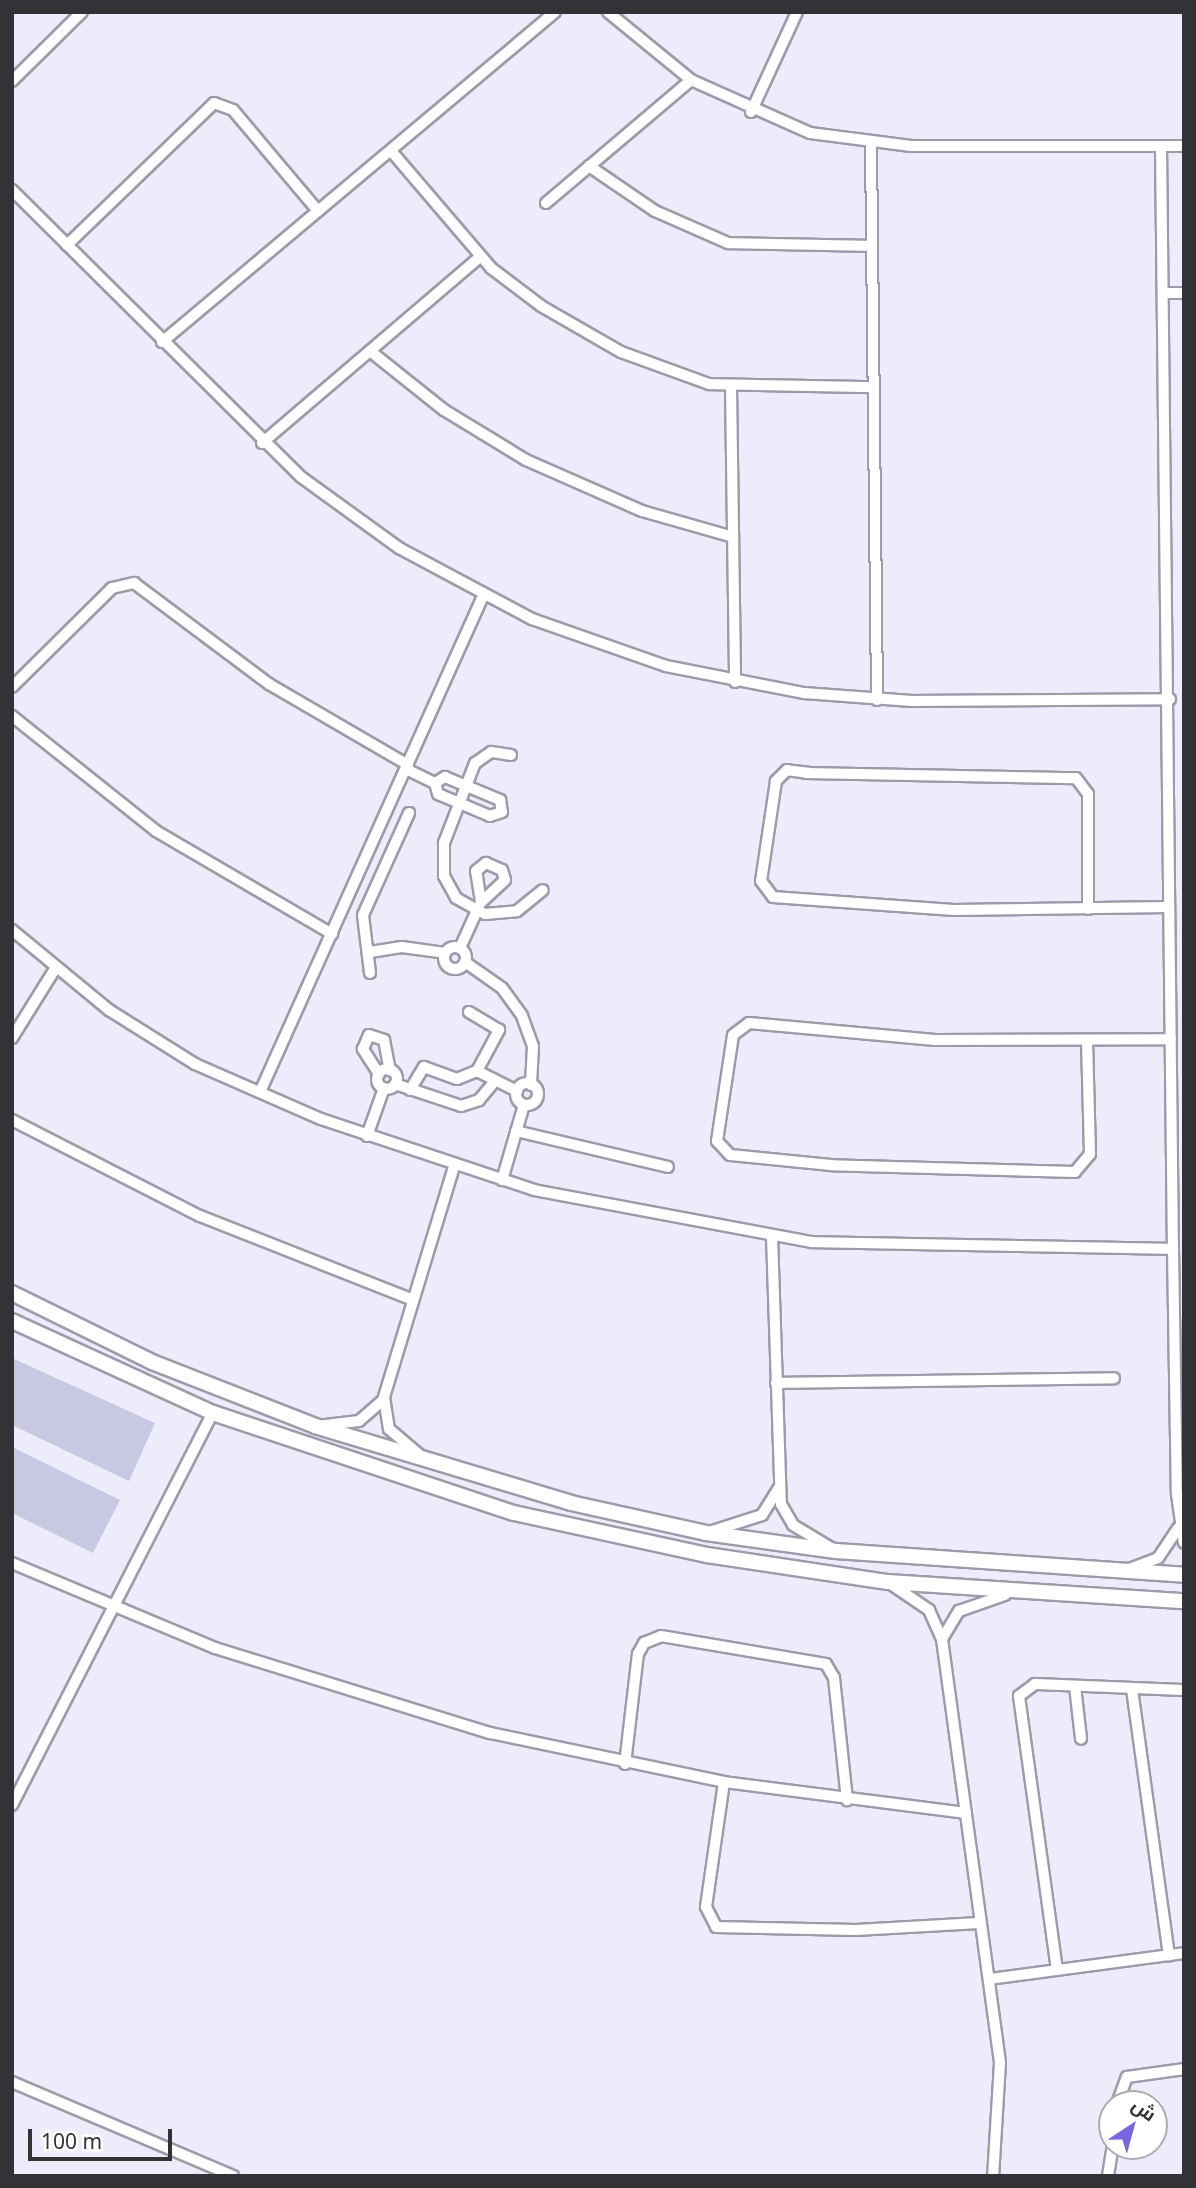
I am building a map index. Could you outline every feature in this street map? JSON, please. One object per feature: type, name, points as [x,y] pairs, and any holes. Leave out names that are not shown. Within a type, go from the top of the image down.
[{"type":"street","points":[[12,81],[82,12]]},
{"type":"street","points":[[162,342],[392,152],[555,12]]},
{"type":"street","points":[[608,12],[691,80],[751,112],[810,133],[871,144],[1184,146]]},
{"type":"street","points":[[751,112],[797,12]]},
{"type":"street","points":[[546,204],[691,80]]},
{"type":"street","points":[[67,245],[197,117],[219,103],[241,120],[318,211]]},
{"type":"street","points":[[871,144],[871,387],[877,700]]},
{"type":"street","points":[[1161,146],[1170,614],[1173,1249],[1178,1528],[1184,1543]]},
{"type":"street","points":[[392,152],[480,257],[521,292],[599,341],[665,370],[731,387],[871,387]]},
{"type":"street","points":[[589,166],[648,207],[727,243],[871,246]]},
{"type":"street","points":[[12,190],[262,443],[372,530],[483,596],[589,642],[735,682],[877,700],[1170,699]]},
{"type":"street","points":[[262,443],[480,257]]},
{"type":"street","points":[[1165,293],[1184,293]]},
{"type":"street","points":[[370,351],[444,410],[535,465],[642,511],[733,537]]},
{"type":"street","points":[[731,387],[735,682]]},
{"type":"street","points":[[12,687],[112,588],[134,583],[269,684],[435,783],[438,794],[492,817],[503,810],[500,800],[466,785],[445,777],[435,783]]},
{"type":"street","points":[[260,1092],[483,596]]},
{"type":"street","points":[[1170,614],[1184,614]]},
{"type":"street","points":[[12,716],[156,831],[332,934]]},
{"type":"street","points":[[511,755],[482,756],[459,803],[442,868],[451,891],[478,907],[510,914],[543,890]]},
{"type":"street","points":[[1088,909],[1086,804],[1081,780],[810,773],[786,778],[773,798],[764,863],[770,887],[791,899],[917,908],[1088,909],[1170,907]]},
{"type":"street","points":[[370,973],[365,909],[409,813]]},
{"type":"street","points":[[478,907],[460,948],[465,962],[502,988],[522,1016],[533,1046],[531,1085],[536,1100],[524,1105]]},
{"type":"street","points":[[12,930],[55,969],[166,1047],[260,1092],[367,1136],[454,1167],[648,1216],[772,1236],[925,1249],[1173,1249]]},
{"type":"street","points":[[370,952],[402,947],[445,953],[460,948]]},
{"type":"street","points":[[445,953],[451,968],[465,962]]},
{"type":"street","points":[[12,1038],[55,969]]},
{"type":"street","points":[[410,1090],[424,1067],[460,1080],[477,1072],[499,1030],[469,1012]]},
{"type":"street","points":[[1087,1040],[1089,1144],[1079,1164],[1058,1171],[879,1168],[746,1156],[722,1150],[719,1124],[730,1052],[739,1027],[767,1026],[914,1039],[1171,1039]]},
{"type":"street","points":[[367,1136],[384,1088],[379,1074],[363,1049],[369,1035],[384,1040],[390,1070],[396,1084]]},
{"type":"street","points":[[379,1074],[390,1070]]},
{"type":"street","points":[[477,1072],[517,1091],[524,1105],[502,1180]]},
{"type":"street","points":[[384,1088],[396,1084],[461,1106],[479,1100],[495,1081]]},
{"type":"street","points":[[517,1091],[531,1085]]},
{"type":"street","points":[[12,1121],[200,1216],[413,1300]]},
{"type":"street","points":[[516,1131],[668,1167]]},
{"type":"street","points":[[315,1426],[366,1418],[384,1397],[454,1167]]},
{"type":"street","points":[[772,1236],[779,1486],[793,1525],[836,1551]]},
{"type":"street","points":[[12,1293],[152,1362],[315,1426],[430,1465],[571,1503],[706,1533],[836,1551],[1120,1574],[1184,1575]]},
{"type":"street","points":[[12,1321],[213,1413],[434,1490],[514,1513],[707,1555],[888,1582],[1005,1595],[1184,1601]]},
{"type":"street","points":[[776,1383],[1114,1378]]},
{"type":"street","points":[[384,1397],[389,1429],[430,1465]]},
{"type":"street","points":[[12,1805],[116,1610],[213,1413]]},
{"type":"street","points":[[434,1490],[481,1494],[485,1481]]},
{"type":"street","points":[[706,1533],[762,1515],[779,1486]]},
{"type":"street","points":[[514,1513],[522,1501],[557,1509],[571,1503]]},
{"type":"street","points":[[1120,1574],[1158,1558],[1178,1528]]},
{"type":"street","points":[[12,1563],[116,1610],[329,1687],[625,1764],[847,1800],[965,1813]]},
{"type":"street","points":[[888,1582],[929,1610],[942,1639],[979,1923],[990,1979],[1001,2099],[997,2174]]},
{"type":"street","points":[[942,1639],[960,1611],[1005,1595]]},
{"type":"street","points":[[625,1764],[638,1665],[644,1643],[671,1638],[806,1661],[830,1668],[847,1800]]},
{"type":"street","points":[[1057,1970],[1021,1719],[1028,1695],[1047,1685],[1184,1690]]},
{"type":"street","points":[[1075,1686],[1081,1739]]},
{"type":"street","points":[[1132,1689],[1170,1955]]},
{"type":"street","points":[[724,1782],[708,1919],[732,1930],[979,1923]]},
{"type":"street","points":[[990,1979],[1184,1953]]},
{"type":"street","points":[[1122,2090],[1127,2077],[1184,2069]]},
{"type":"street","points":[[12,2082],[233,2176]]},
{"type":"shaded area","points":[[12,1358],[155,1423],[129,1481],[12,1425]]},
{"type":"shaded area","points":[[12,1447],[120,1500],[93,1553],[12,1513]]}]
